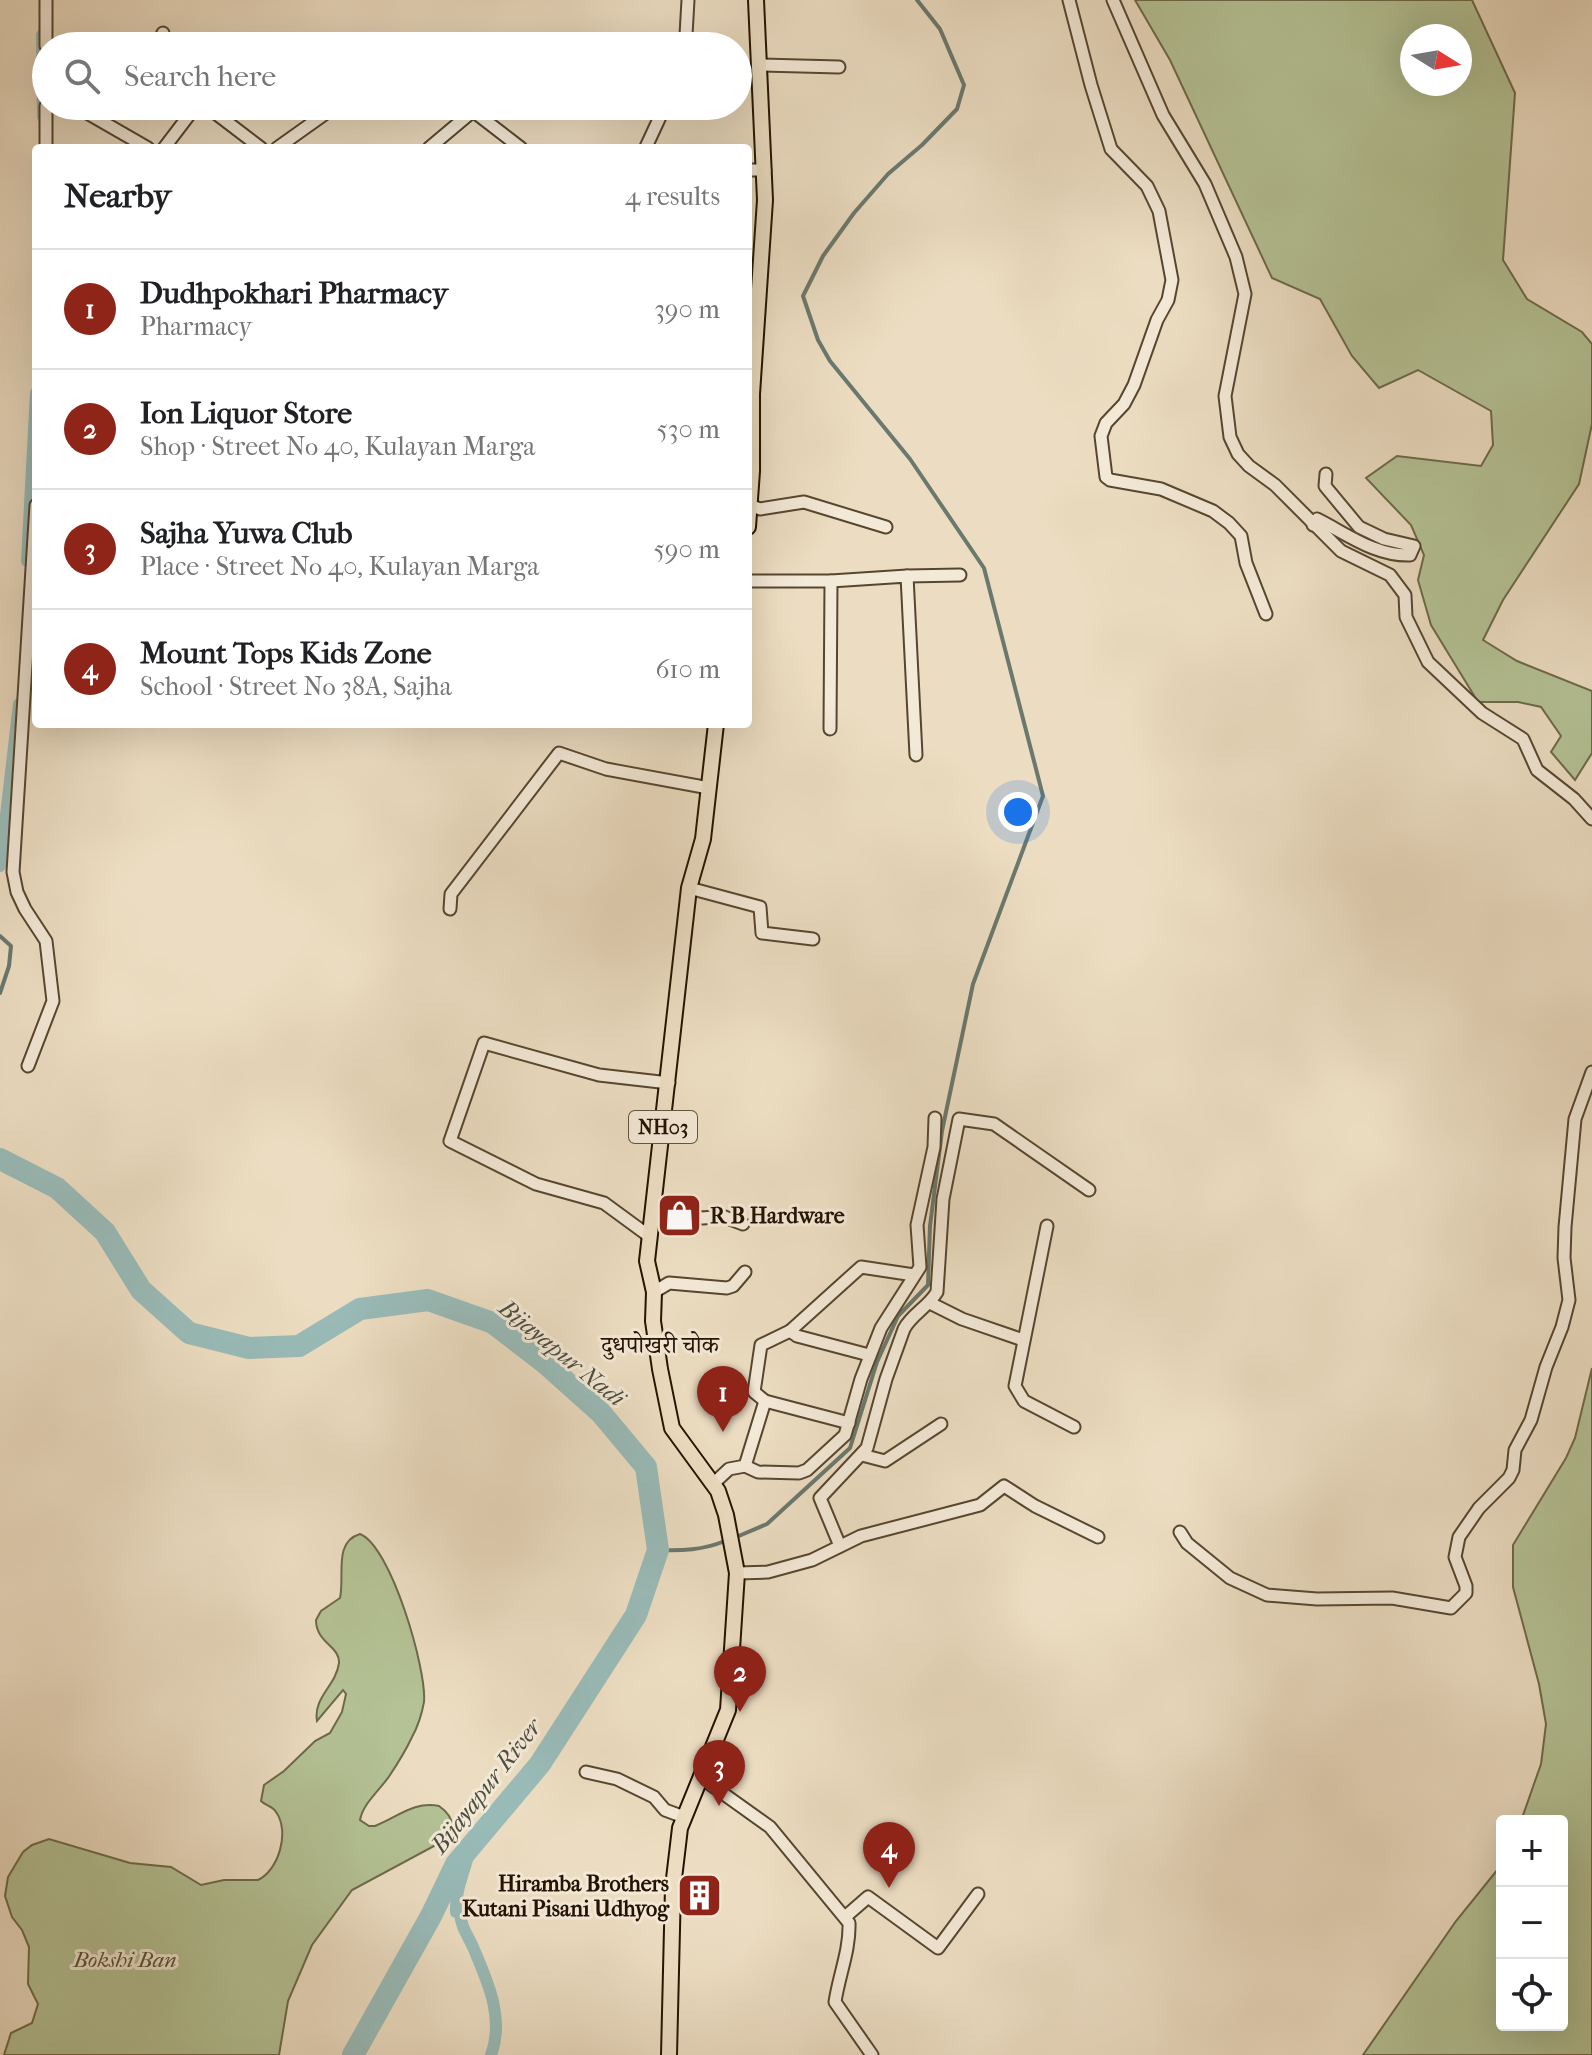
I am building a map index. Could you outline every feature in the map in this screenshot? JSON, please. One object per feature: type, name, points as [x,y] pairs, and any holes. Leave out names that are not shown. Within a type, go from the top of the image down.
[{"type":"main road","points":[[752,394],[753,333],[764,240],[765,170],[756,0]]},
{"type":"main road","name":"NH03","points":[[669,2055],[673,1887],[680,1828],[725,1722],[730,1700],[737,1573],[726,1515],[713,1484],[672,1428],[653,1321],[654,1292],[647,1261],[689,888],[703,839],[716,728]]},
{"type":"street","points":[[46,0],[46,32]]},
{"type":"street","points":[[686,32],[688,0]]},
{"type":"street","points":[[1069,0],[1111,149],[1147,186],[1159,211],[1172,280],[1168,300],[1157,320],[1134,385],[1124,404],[1106,423],[1101,436],[1106,477],[1184,497],[1229,523],[1241,536],[1246,563],[1266,614]]},
{"type":"street","points":[[1113,0],[1163,115],[1205,184],[1236,257],[1245,294],[1225,396],[1230,437],[1238,454],[1275,485],[1341,551],[1390,575],[1405,595],[1406,617],[1428,662],[1482,713],[1523,739],[1537,770],[1574,799],[1592,819]]},
{"type":"street","points":[[759,65],[839,67]]},
{"type":"street","points":[[46,120],[46,144]]},
{"type":"street","points":[[107,120],[142,144]]},
{"type":"street","points":[[167,144],[185,120]]},
{"type":"street","points":[[224,120],[256,144]]},
{"type":"street","points":[[283,144],[316,120]]},
{"type":"street","points":[[433,144],[460,120]]},
{"type":"street","points":[[485,120],[514,144]]},
{"type":"street","points":[[648,144],[659,120]]},
{"type":"street","points":[[752,170],[765,170]]},
{"type":"street","points":[[1313,525],[1317,519],[1370,548],[1399,555],[1410,555],[1414,546],[1384,539],[1359,527],[1325,486],[1326,474]]},
{"type":"street","points":[[752,508],[804,502],[886,527]]},
{"type":"street","points":[[28,1066],[53,1001],[46,941],[25,909],[13,872],[32,569]]},
{"type":"street","points":[[752,581],[960,575]]},
{"type":"street","points":[[907,576],[916,755]]},
{"type":"street","points":[[830,729],[831,581]]},
{"type":"street","points":[[450,909],[451,894],[559,753],[606,769],[709,788]]},
{"type":"street","points":[[689,888],[760,907],[762,933],[813,939]]},
{"type":"street","points":[[649,1236],[604,1203],[536,1184],[450,1141],[484,1043],[599,1075],[669,1083]]},
{"type":"street","points":[[1180,1532],[1187,1543],[1230,1578],[1272,1596],[1392,1598],[1451,1608],[1464,1596],[1466,1586],[1455,1557],[1459,1537],[1513,1470],[1515,1450],[1535,1409],[1569,1300],[1564,1258],[1570,1164],[1575,1119],[1592,1072]]},
{"type":"street","points":[[713,1484],[729,1469],[745,1466],[758,1472],[799,1473],[807,1470],[845,1435],[869,1355],[881,1328],[920,1267],[917,1225],[934,1147],[935,1118]]},
{"type":"street","points":[[840,1546],[820,1498],[867,1448],[904,1329],[937,1292],[943,1199],[959,1119],[994,1124],[1089,1190]]},
{"type":"street","points":[[653,1211],[703,1218],[722,1216],[743,1224]]},
{"type":"street","points":[[1047,1226],[1023,1340],[1016,1390],[1024,1401],[1074,1427]]},
{"type":"street","points":[[849,1423],[765,1401],[754,1392],[761,1345],[790,1331],[861,1267],[914,1275]]},
{"type":"street","points":[[654,1292],[669,1283],[727,1288],[733,1286],[745,1272]]},
{"type":"street","points":[[930,1303],[962,1319],[1023,1340]]},
{"type":"street","points":[[790,1331],[797,1336],[869,1355]]},
{"type":"street","points":[[745,1466],[765,1401]]},
{"type":"street","points":[[862,1455],[885,1461],[941,1424]]},
{"type":"street","points":[[737,1573],[768,1572],[812,1560],[861,1536],[980,1505],[1004,1486],[1035,1506],[1098,1537]]},
{"type":"street","points":[[586,1772],[617,1779],[654,1797],[665,1810],[684,1817]]},
{"type":"street","points":[[700,1777],[770,1827],[849,1923],[850,1941],[840,1970],[835,2002],[872,2055]]},
{"type":"street","points":[[845,1917],[868,1897],[938,1948],[978,1894]]},
{"type":"green space","points":[[1135,0],[1472,0],[1515,93],[1503,260],[1527,299],[1582,332],[1592,344],[1592,424],[1579,484],[1503,600],[1483,640],[1517,661],[1592,691],[1592,753],[1575,780],[1551,752],[1561,736],[1541,707],[1518,702],[1478,702],[1431,625],[1418,580],[1424,555],[1411,525],[1366,478],[1397,456],[1481,466],[1493,445],[1491,411],[1418,370],[1379,388],[1352,356],[1320,299],[1272,278],[1170,60]]},
{"type":"green space","points":[[1592,1368],[1592,2055],[1363,2055],[1456,1921],[1496,1871],[1496,2031],[1568,2031],[1568,1815],[1523,1815],[1541,1764],[1546,1724],[1539,1684],[1513,1587],[1513,1545],[1575,1438]]},
{"type":"green space","name":"Bokshi Ban","points":[[360,1534],[372,1543],[384,1561],[405,1610],[420,1664],[424,1702],[407,1747],[360,1820],[375,1826],[414,1808],[439,1806],[452,1820],[449,1838],[352,1890],[312,1945],[288,2001],[279,2055],[4,2055],[11,2033],[32,2023],[38,2004],[28,1984],[29,1947],[12,1917],[5,1896],[8,1877],[23,1852],[32,1845],[49,1839],[130,1863],[171,1867],[201,1885],[224,1880],[258,1880],[272,1868],[280,1849],[282,1829],[275,1810],[261,1801],[264,1785],[284,1771],[315,1741],[330,1733],[342,1712],[346,1694],[343,1690],[317,1721],[318,1705],[339,1663],[336,1652],[320,1634],[316,1620],[321,1611],[340,1598],[343,1552],[346,1544]]},
{"type":"waterway","points":[[734,1538],[767,1524],[850,1448],[877,1362],[898,1316],[928,1285],[930,1226],[942,1131],[973,984],[1043,796],[984,568],[910,459],[830,361],[818,340],[803,296],[823,256],[854,213],[888,174],[957,109],[964,85],[940,29],[917,0]]},
{"type":"waterway","points":[[27,561],[32,468]]},
{"type":"waterway","points":[[0,866],[19,704]]},
{"type":"waterway","points":[[0,936],[11,946],[9,966],[0,993]]},
{"type":"waterway","name":"Bijayapur Nadi","points":[[0,1159],[57,1188],[105,1232],[141,1290],[189,1333],[249,1348],[299,1346],[360,1309],[428,1300],[493,1323],[545,1363],[601,1413],[646,1467],[658,1550],[636,1615],[540,1764],[456,1864],[431,1916],[353,2055]]},
{"type":"waterway","points":[[658,1550],[692,1549],[725,1541]]},
{"type":"waterway","name":"Bijayapur River","points":[[470,1847],[457,1895],[456,1912],[460,1913],[492,2000],[496,2027],[491,2055]]},
{"type":"place","name":"R B Hardware","points":[[679,1215]]},
{"type":"place","name":"Dudhpokhari Pharmacy","points":[[723,1432]]},
{"type":"place","name":"Ion Liquor Store","points":[[740,1712]]},
{"type":"place","name":"Sajha Yuwa Club","points":[[719,1806]]},
{"type":"place","name":"Mount Tops Kids Zone","points":[[889,1888]]},
{"type":"place","name":"Hiramba Brothers Kutani Pisani Udhyog","points":[[700,1896]]},
{"type":"district","name":"दुधपोखरी चोक","points":[[660,1345]]}]
